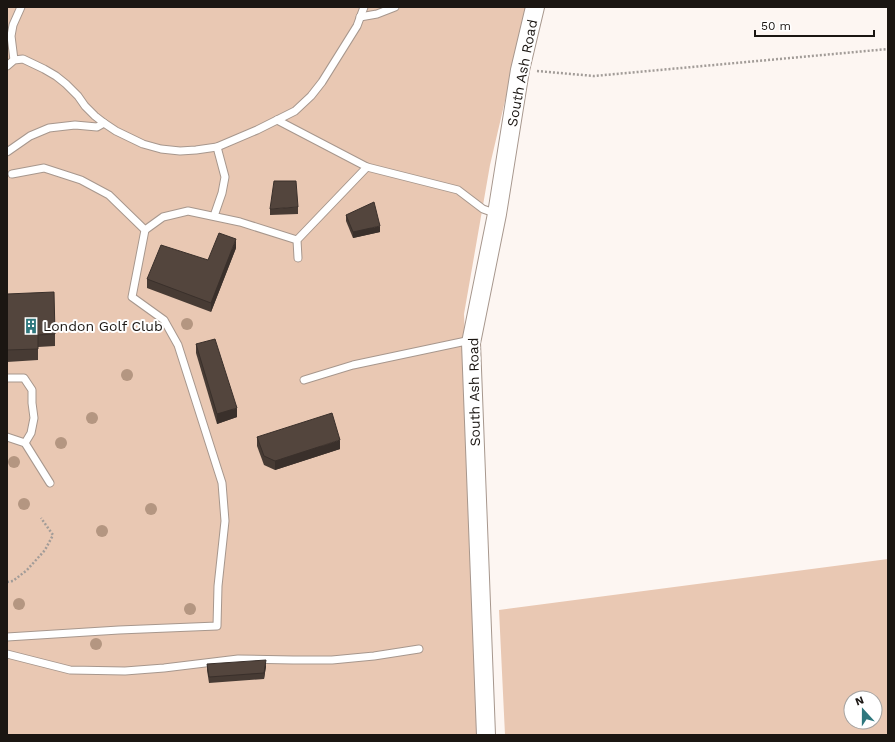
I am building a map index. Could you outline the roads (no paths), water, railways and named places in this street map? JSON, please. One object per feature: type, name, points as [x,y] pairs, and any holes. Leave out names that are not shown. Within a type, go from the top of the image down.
[{"type":"street","name":"South Ash Road","points":[[486,735],[471,340],[497,214],[520,70],[535,7]]},
{"type":"lane","points":[[14,60],[12,36],[13,24],[22,7]]},
{"type":"lane","points":[[7,66],[14,60],[23,59],[56,76],[66,84],[78,96],[85,106],[104,124],[143,144],[161,150],[188,151],[217,147],[295,111],[311,96],[322,82],[357,26],[364,7]]},
{"type":"lane","points":[[360,17],[377,14],[395,7]]},
{"type":"lane","points":[[277,120],[367,167],[458,190],[483,209],[497,214]]},
{"type":"lane","points":[[7,152],[30,136],[49,128],[75,125],[97,127],[104,124]]},
{"type":"lane","points":[[214,216],[222,193],[225,177],[217,147]]},
{"type":"lane","points":[[298,258],[297,240],[367,167]]},
{"type":"lane","points":[[12,174],[44,168],[81,180],[109,195],[145,230]]},
{"type":"lane","points":[[7,637],[217,626],[218,586],[225,521],[222,483],[178,345],[164,320],[132,297],[145,230],[163,217],[188,211],[240,222],[297,240]]},
{"type":"lane","points":[[304,380],[353,365],[471,340]]},
{"type":"lane","points":[[7,378],[24,378],[32,390],[34,418],[31,433],[25,443]]},
{"type":"lane","points":[[7,436],[25,443],[50,483]]},
{"type":"lane","points":[[7,654],[70,670],[125,671],[238,659],[332,660],[374,656],[419,649]]},
{"type":"place","name":"London Golf Club","points":[[31,326]]}]
